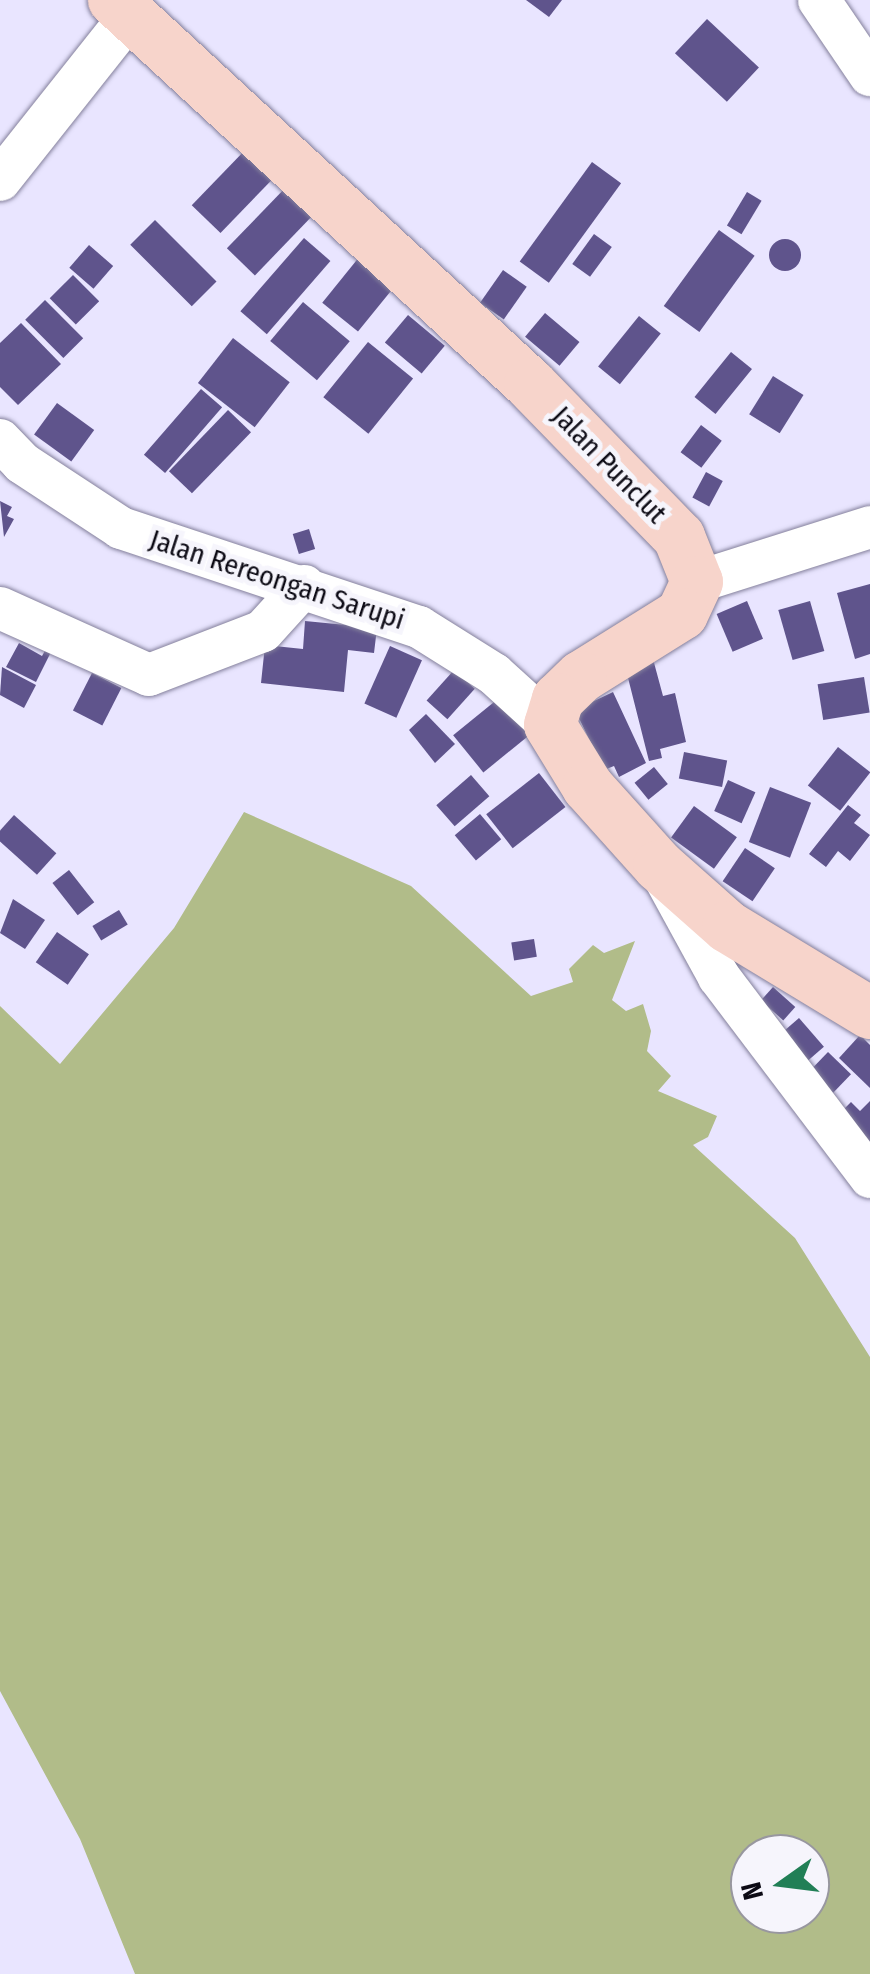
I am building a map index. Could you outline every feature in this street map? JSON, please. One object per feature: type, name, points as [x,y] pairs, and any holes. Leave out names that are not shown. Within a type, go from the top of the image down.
[{"type":"main road","name":"Jalan Punclut","points":[[122,8],[530,384],[679,537],[697,582]]},
{"type":"main road","points":[[697,582],[682,614],[581,677],[558,698],[550,725],[588,787],[659,866],[728,927],[870,1012]]},
{"type":"street","points":[[819,0],[870,75]]},
{"type":"street","points":[[0,180],[122,8]]},
{"type":"street","name":"Jalan Rereongan Sarupi","points":[[0,440],[22,463],[120,528],[420,627],[494,674],[550,725]]},
{"type":"street","points":[[697,582],[870,527]]},
{"type":"street","points":[[0,608],[149,675],[263,631],[304,586]]},
{"type":"street","points":[[659,866],[720,978],[870,1177]]},
{"type":"green space","points":[[244,812],[411,886],[531,996],[573,982],[569,969],[593,945],[604,953],[635,941],[612,1000],[626,1011],[643,1004],[651,1031],[647,1051],[671,1076],[658,1091],[717,1116],[708,1137],[693,1145],[795,1238],[870,1357],[870,1974],[135,1974],[80,1839],[0,1691],[0,1006],[60,1064],[174,928]]},
{"type":"building","points":[[526,0],[562,0],[549,17]]},
{"type":"building","points":[[707,19],[759,67],[727,102],[675,53]]},
{"type":"building","points":[[248,147],[277,175],[221,233],[192,205]]},
{"type":"building","points":[[592,162],[621,183],[549,283],[520,262]]},
{"type":"building","points":[[288,185],[316,212],[255,275],[227,248]]},
{"type":"building","points":[[747,192],[762,201],[741,234],[727,225]]},
{"type":"building","points":[[155,220],[217,282],[192,306],[130,245]]},
{"type":"building","points":[[719,230],[755,256],[699,332],[664,306]]},
{"type":"building","points":[[594,234],[612,247],[590,277],[572,264]]},
{"type":"building","points":[[304,238],[330,261],[267,334],[240,311]]},
{"type":"building","points":[[785,239],[796,244],[801,255],[796,266],[785,271],[774,266],[769,255],[774,244]]},
{"type":"building","points":[[89,245],[113,266],[93,289],[69,268]]},
{"type":"building","points":[[360,256],[396,285],[358,332],[322,303]]},
{"type":"building","points":[[503,270],[527,287],[504,319],[480,303]]},
{"type":"building","points":[[73,275],[99,301],[76,324],[50,298]]},
{"type":"building","points":[[45,300],[83,338],[63,358],[25,320]]},
{"type":"building","points":[[303,302],[350,341],[317,380],[270,341]]},
{"type":"building","points":[[545,313],[579,342],[560,366],[525,337]]},
{"type":"building","points":[[408,315],[445,346],[422,373],[385,343]]},
{"type":"building","points":[[639,316],[661,334],[620,384],[598,367]]},
{"type":"building","points":[[21,323],[61,364],[18,405],[0,387],[0,343]]},
{"type":"building","points":[[233,338],[290,382],[255,427],[198,383]]},
{"type":"building","points":[[368,342],[413,379],[368,434],[323,397]]},
{"type":"building","points":[[731,352],[752,369],[715,414],[694,397]]},
{"type":"building","points":[[773,376],[804,395],[780,433],[749,414]]},
{"type":"building","points":[[201,389],[222,407],[165,473],[144,455]]},
{"type":"building","points":[[57,403],[94,430],[71,462],[34,435]]},
{"type":"building","points":[[228,410],[251,432],[192,493],[169,471]]},
{"type":"building","points":[[701,425],[722,441],[701,468],[681,452]]},
{"type":"building","points":[[706,472],[723,481],[709,507],[692,498]]},
{"type":"building","points":[[0,501],[12,507],[7,516],[14,519],[4,537]]},
{"type":"building","points":[[309,529],[315,549],[299,554],[293,534]]},
{"type":"building","points":[[870,584],[870,654],[855,659],[837,593]]},
{"type":"building","points":[[747,601],[763,639],[733,652],[717,614]]},
{"type":"building","points":[[810,601],[824,651],[793,660],[778,610]]},
{"type":"building","points":[[305,621],[377,628],[374,653],[348,650],[344,692],[261,683],[265,645],[303,649]]},
{"type":"building","points":[[50,642],[55,644],[36,682],[6,667],[19,643],[42,656]]},
{"type":"building","points":[[390,646],[422,660],[396,718],[364,704]]},
{"type":"building","points":[[653,659],[663,696],[675,693],[686,742],[660,749],[662,758],[649,761],[625,666]]},
{"type":"building","points":[[2,667],[36,685],[24,708],[0,695]]},
{"type":"building","points":[[454,670],[475,689],[447,719],[427,700]]},
{"type":"building","points":[[92,673],[121,688],[102,725],[73,710]]},
{"type":"building","points":[[864,677],[870,713],[823,720],[818,684]]},
{"type":"building","points":[[613,692],[646,763],[619,777],[614,766],[604,770],[575,710]]},
{"type":"building","points":[[499,698],[529,735],[483,772],[453,735]]},
{"type":"building","points":[[426,714],[455,744],[435,763],[409,730]]},
{"type":"building","points":[[838,747],[870,772],[840,811],[808,786]]},
{"type":"building","points":[[684,752],[727,760],[722,787],[679,779]]},
{"type":"building","points":[[654,767],[668,784],[648,800],[635,783]]},
{"type":"building","points":[[539,773],[565,807],[513,848],[486,814]]},
{"type":"building","points":[[471,775],[489,796],[455,826],[436,805]]},
{"type":"building","points":[[728,780],[755,792],[742,823],[714,811]]},
{"type":"building","points":[[770,787],[811,803],[790,858],[749,842]]},
{"type":"building","points":[[848,805],[861,815],[854,823],[870,835],[850,861],[838,851],[826,867],[809,854]]},
{"type":"building","points":[[694,806],[737,837],[714,869],[671,838]]},
{"type":"building","points":[[480,814],[501,839],[476,860],[455,835]]},
{"type":"building","points":[[14,815],[56,853],[37,875],[0,841],[0,831]]},
{"type":"building","points":[[745,848],[775,868],[752,901],[723,881]]},
{"type":"building","points":[[69,870],[94,902],[78,915],[52,883]]},
{"type":"building","points":[[13,899],[45,920],[25,949],[0,933]]},
{"type":"building","points":[[119,910],[128,925],[101,941],[92,926]]},
{"type":"building","points":[[57,932],[89,954],[68,985],[36,962]]},
{"type":"building","points":[[534,939],[537,957],[514,960],[511,943]]},
{"type":"building","points":[[773,987],[795,1007],[783,1020],[761,1000]]},
{"type":"building","points":[[799,1018],[824,1047],[804,1064],[779,1035]]},
{"type":"building","points":[[860,1035],[870,1045],[870,1088],[839,1058]]},
{"type":"building","points":[[828,1052],[851,1074],[827,1099],[804,1076]]},
{"type":"building","points":[[870,1101],[870,1144],[840,1113],[851,1102],[860,1111]]}]
